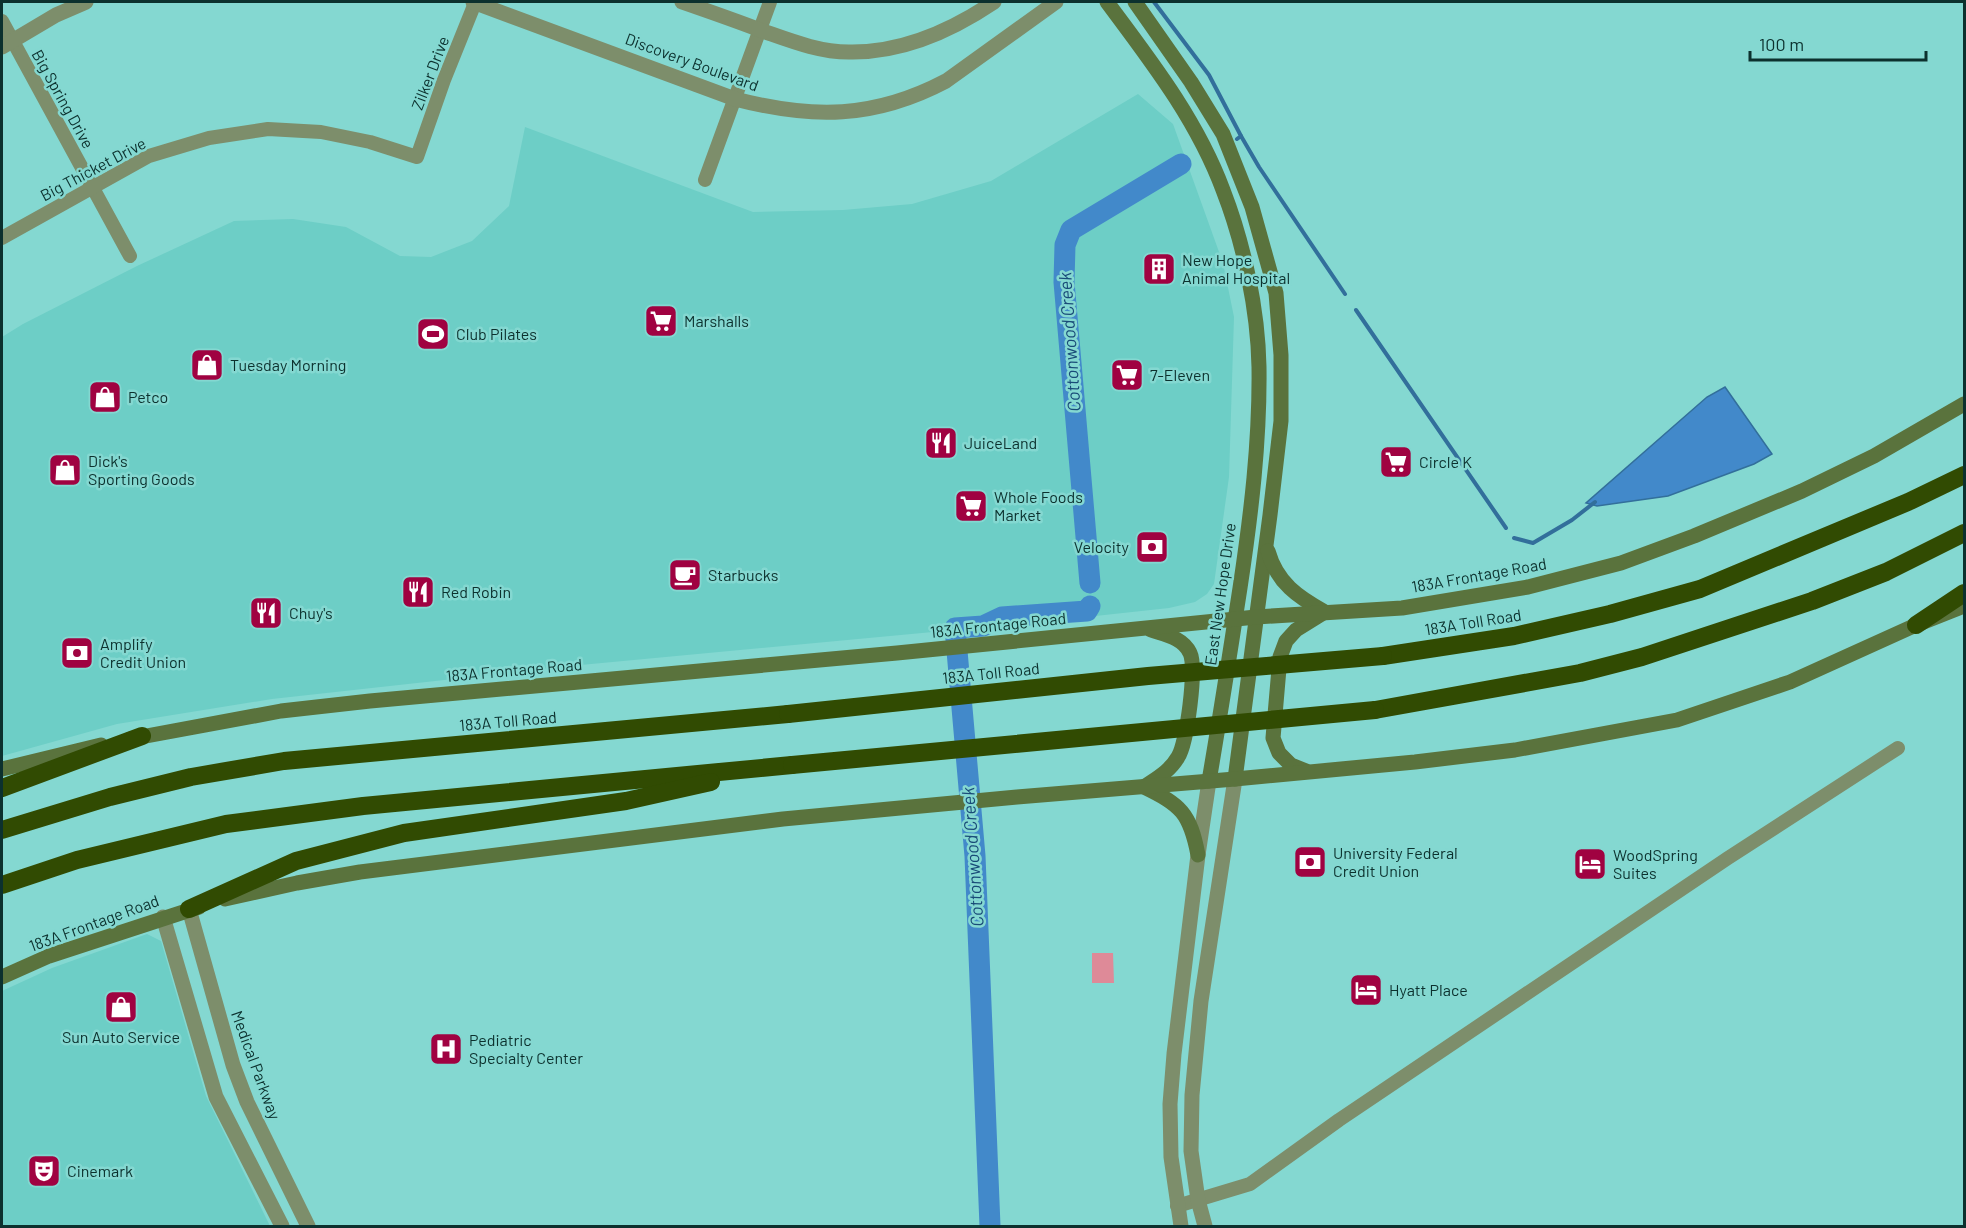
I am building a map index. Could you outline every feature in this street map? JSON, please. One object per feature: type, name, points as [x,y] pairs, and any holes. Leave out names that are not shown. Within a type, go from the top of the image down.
[{"type":"highway","name":"183A Toll Road","points":[[2,830],[110,797],[191,777],[284,761],[788,714],[1148,676],[1383,656],[1514,636],[1610,614],[1700,589],[1908,502],[1965,475]]},
{"type":"highway","points":[[2,885],[77,860],[226,825],[385,804],[1375,710],[1580,674],[1642,657],[1812,601],[1886,572],[1965,533]]},
{"type":"highway","points":[[1916,625],[1965,593]]},
{"type":"highway","points":[[2,788],[142,736]]},
{"type":"highway","points":[[189,909],[296,861],[404,833],[626,801],[792,765]]},
{"type":"main road","name":"East New Hope Drive","points":[[1107,2],[1172,91],[1204,148],[1224,190],[1240,240],[1252,297],[1259,366],[1255,463],[1236,619],[1209,781]]},
{"type":"main road","points":[[1135,2],[1191,82],[1223,135],[1252,207],[1276,293],[1281,355],[1281,421],[1235,779]]},
{"type":"main road","name":"183A Frontage Road","points":[[2,769],[142,736],[281,711],[1256,617],[1402,608],[1528,587],[1621,562],[1694,536],[1802,492],[1874,456],[1965,404]]},
{"type":"main road","points":[[1266,546],[1275,571],[1283,583],[1302,599],[1325,612],[1296,630],[1286,640],[1280,657],[1273,738],[1279,753],[1291,765],[1309,772]]},
{"type":"main road","name":"183A Frontage Road","points":[[2,977],[49,957],[189,909],[287,885],[360,872],[783,819],[1235,779],[1515,750],[1677,720],[1790,682],[1916,625],[1965,606]]},
{"type":"main road","points":[[1146,628],[1182,642],[1190,653],[1194,665],[1185,742],[1180,755],[1170,769],[1144,787],[1165,797],[1184,815],[1193,828],[1198,855]]},
{"type":"street","points":[[7,44],[56,15],[86,2]]},
{"type":"street","name":"Discovery Boulevard","points":[[474,2],[735,99],[773,109],[804,112],[863,111],[895,103],[926,91],[946,81],[1056,2]]},
{"type":"street","name":"Zilker Drive","points":[[417,157],[474,2]]},
{"type":"street","points":[[682,2],[789,41],[848,52],[880,51],[923,39],[946,30],[994,2]]},
{"type":"street","points":[[705,180],[770,2]]},
{"type":"street","name":"Big Spring Drive","points":[[2,21],[7,44],[93,187],[130,256]]},
{"type":"street","name":"Big Thicket Drive","points":[[2,238],[149,156],[209,138],[268,129],[331,134],[370,142],[417,157]]},
{"type":"street","points":[[1177,1206],[1250,1184],[1339,1120],[1728,858],[1898,748]]},
{"type":"street","points":[[1205,1227],[1198,1200],[1191,1151],[1192,1095],[1201,1001],[1235,779]]},
{"type":"street","name":"East New Hope Drive","points":[[1181,1227],[1171,1157],[1170,1104],[1198,855],[1209,781]]},
{"type":"street","name":"Medical Parkway","points":[[189,909],[233,1065],[247,1102],[305,1226]]},
{"type":"street","points":[[163,917],[216,1097],[282,1227]]},
{"type":"shaded area","points":[[1138,94],[1173,124],[1223,263],[1234,317],[1229,477],[1214,584],[1207,594],[1195,602],[1169,608],[1040,622],[570,666],[272,699],[117,724],[2,756],[2,337],[23,324],[137,266],[234,221],[293,219],[346,227],[400,256],[431,257],[472,241],[509,206],[525,127],[753,212],[843,210],[912,204],[991,181]]},
{"type":"shaded area","points":[[147,934],[161,941],[206,1096],[270,1226],[2,1226],[2,991],[52,968]]},
{"type":"shaded area","points":[[1092,953],[1113,953],[1114,983],[1092,983]]},
{"type":"water","points":[[1725,387],[1772,454],[1754,464],[1668,496],[1597,506],[1586,503],[1707,397]]},
{"type":"waterway","name":"Cottonwood Creek","points":[[1154,2],[1209,75],[1241,136],[1237,139]]},
{"type":"waterway","points":[[1241,136],[1259,167],[1345,294]]},
{"type":"waterway","name":"Cottonwood Creek","points":[[1090,583],[1064,282],[1065,245],[1071,230],[1181,164]]},
{"type":"waterway","points":[[1356,310],[1506,528]]},
{"type":"waterway","points":[[1514,538],[1533,543],[1572,520],[1595,502]]},
{"type":"waterway","name":"Cottonwood Creek","points":[[990,1226],[975,856],[955,628],[983,626],[1002,617],[1087,611],[1090,606]]},
{"type":"place","name":"New Hope Animal Hospital","points":[[1159,269]]},
{"type":"place","name":"Marshalls","points":[[661,321]]},
{"type":"place","name":"Club Pilates","points":[[433,334]]},
{"type":"place","name":"Tuesday Morning","points":[[207,365]]},
{"type":"place","name":"7-Eleven","points":[[1127,375]]},
{"type":"place","name":"Petco","points":[[105,397]]},
{"type":"place","name":"JuiceLand","points":[[941,443]]},
{"type":"place","name":"Circle K","points":[[1396,462]]},
{"type":"place","name":"Dick's Sporting Goods","points":[[65,470]]},
{"type":"place","name":"Whole Foods Market","points":[[971,506]]},
{"type":"place","name":"Velocity","points":[[1152,547]]},
{"type":"place","name":"Starbucks","points":[[685,575]]},
{"type":"place","name":"Red Robin","points":[[418,592]]},
{"type":"place","name":"Chuy's","points":[[266,613]]},
{"type":"place","name":"Amplify Credit Union","points":[[77,653]]},
{"type":"place","name":"University Federal Credit Union","points":[[1310,862]]},
{"type":"place","name":"WoodSpring Suites","points":[[1590,864]]},
{"type":"place","name":"Hyatt Place","points":[[1366,990]]},
{"type":"place","name":"Sun Auto Service","points":[[121,1007]]},
{"type":"place","name":"Pediatric Specialty Center","points":[[446,1049]]},
{"type":"place","name":"Cinemark","points":[[44,1171]]}]
